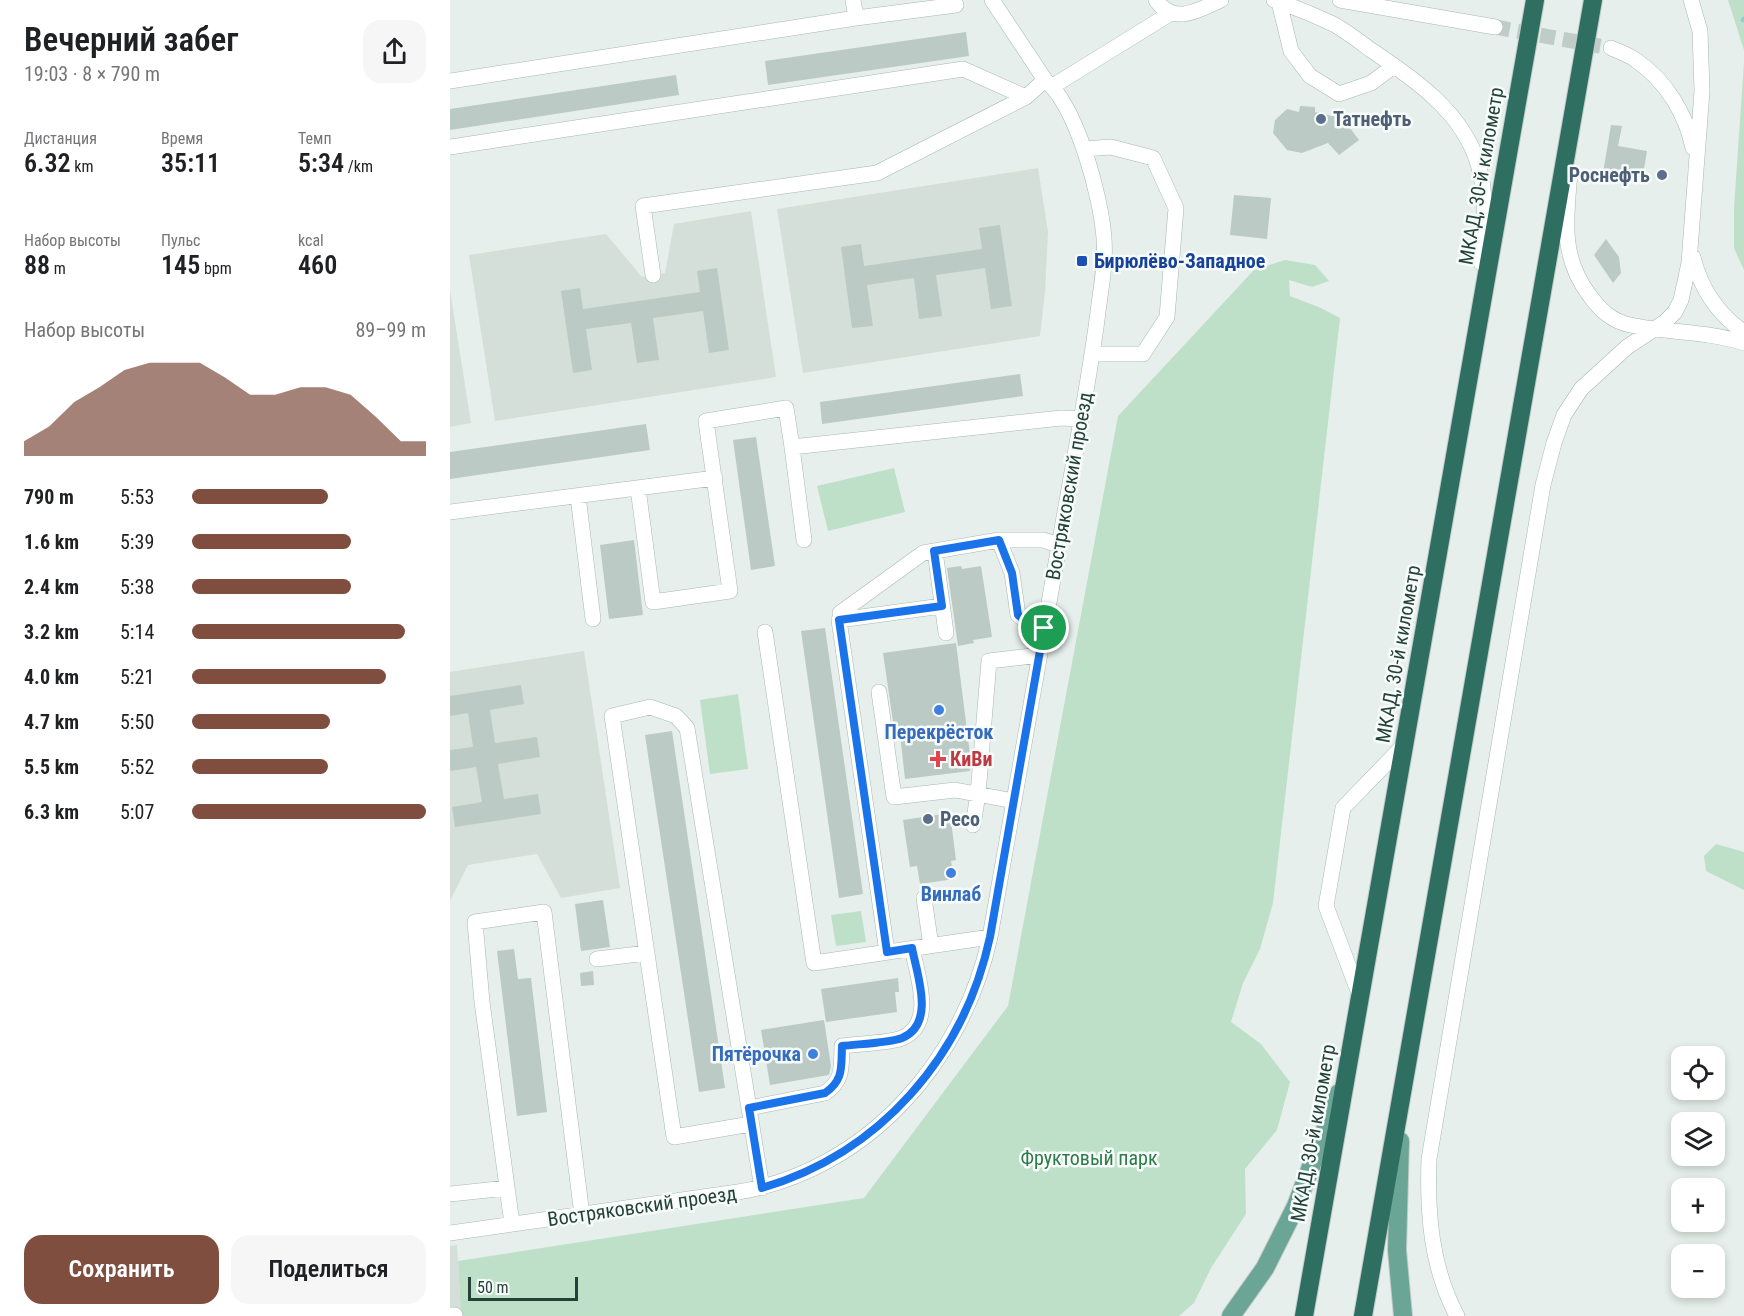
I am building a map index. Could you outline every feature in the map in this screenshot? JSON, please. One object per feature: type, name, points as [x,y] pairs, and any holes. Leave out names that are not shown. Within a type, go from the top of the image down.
[{"type":"highway","name":"МКАД, 30-й километр","points":[[1304,1316],[1535,0]]},
{"type":"highway","points":[[1363,1316],[1593,0]]},
{"type":"main road","points":[[1231,1316],[1265,1268],[1296,1206],[1345,1077]]},
{"type":"main road","points":[[1403,1088],[1397,1191],[1397,1250],[1403,1316]]},
{"type":"street","points":[[853,0],[856,18]]},
{"type":"street","name":"Востряковский проезд","points":[[450,1233],[762,1188],[791,1179],[853,1146],[910,1095],[932,1070],[969,1005],[984,968],[990,937],[1081,419],[1104,270],[1101,216],[1084,149],[1071,116],[992,0]]},
{"type":"street","points":[[1005,0],[1010,27]]},
{"type":"street","points":[[1156,0],[1170,13],[1183,14],[1195,12],[1221,0]]},
{"type":"street","points":[[1340,0],[1495,27]]},
{"type":"street","points":[[1457,1316],[1438,1269],[1431,1236],[1428,1196],[1429,1158],[1543,485],[1564,415],[1581,389],[1618,354],[1665,322],[1675,312],[1681,300],[1686,283],[1691,238],[1702,91],[1700,31],[1691,0]]},
{"type":"street","points":[[1277,1],[1290,51],[1310,76],[1339,94],[1371,83],[1394,66]]},
{"type":"street","points":[[1277,1],[1335,25],[1419,84],[1447,111],[1469,143],[1478,162],[1484,189],[1484,227],[1475,345]]},
{"type":"street","points":[[450,81],[856,18],[957,5]]},
{"type":"street","points":[[653,275],[643,206],[877,173],[1026,97],[1170,13]]},
{"type":"street","points":[[1611,48],[1636,60],[1650,72],[1681,111],[1689,130],[1694,153],[1695,180]]},
{"type":"street","points":[[450,147],[963,69],[1026,97]]},
{"type":"street","points":[[1581,72],[1566,234],[1568,253],[1585,290],[1610,318],[1628,324],[1705,334],[1744,343]]},
{"type":"street","points":[[1084,149],[1111,147],[1153,158],[1176,208],[1167,317],[1143,354],[1092,354]]},
{"type":"street","points":[[1691,238],[1696,271],[1708,294],[1719,310],[1744,332]]},
{"type":"street","points":[[638,488],[653,602],[730,591],[706,421],[786,408],[804,540]]},
{"type":"street","points":[[792,447],[1061,418],[1081,419]]},
{"type":"street","points":[[450,512],[715,478]]},
{"type":"street","points":[[578,496],[593,619]]},
{"type":"street","points":[[840,613],[923,553],[999,540],[1043,540],[1059,545]]},
{"type":"street","points":[[999,540],[1012,573],[1018,615],[1031,625],[1044,628]]},
{"type":"street","points":[[934,551],[946,633]]},
{"type":"street","points":[[887,952],[839,620],[942,606]]},
{"type":"street","points":[[765,632],[814,963],[990,937]]},
{"type":"street","points":[[973,825],[978,794],[989,661],[1040,655]]},
{"type":"street","points":[[879,692],[894,797],[956,790],[1014,801]]},
{"type":"street","points":[[751,1124],[674,1137],[612,716],[650,707],[676,716],[687,728],[762,1188]]},
{"type":"street","points":[[1361,997],[1326,906],[1343,807],[1405,744]]},
{"type":"street","points":[[924,898],[931,946]]},
{"type":"street","points":[[512,1224],[482,1002],[474,922],[544,912],[582,1215]]},
{"type":"street","points":[[749,1108],[825,1093],[835,1086],[840,1076],[842,1046],[902,1038],[914,1030],[920,1021],[922,1011],[912,948]]},
{"type":"street","points":[[597,959],[647,953]]},
{"type":"street","points":[[452,1192],[507,1188]]},
{"type":"shaded area","points":[[1038,168],[1048,232],[1040,336],[803,373],[777,209]]},
{"type":"shaded area","points":[[751,211],[776,377],[495,421],[469,255],[606,234],[642,277],[665,273],[674,224]]},
{"type":"shaded area","points":[[450,290],[471,423],[450,427]]},
{"type":"shaded area","points":[[584,651],[620,888],[561,898],[537,854],[468,865],[450,901],[450,672]]},
{"type":"shaded area","points":[[457,1245],[461,1316],[450,1316],[450,1246]]},
{"type":"green space","points":[[1728,0],[1744,0],[1744,50]]},
{"type":"green space","points":[[1744,62],[1744,270],[1734,248],[1734,208]]},
{"type":"green space","name":"Фруктовый парк","points":[[1285,260],[1315,265],[1329,281],[1312,287],[1289,280],[1290,296],[1340,318],[1273,903],[1260,949],[1243,983],[1231,1022],[1261,1044],[1290,1082],[1277,1130],[1245,1169],[1246,1214],[1211,1268],[1194,1303],[1179,1316],[461,1316],[458,1261],[864,1198],[1008,1006],[1118,416],[1254,270]]},
{"type":"green space","points":[[894,468],[905,512],[828,531],[817,486]]},
{"type":"green space","points":[[738,694],[748,769],[710,774],[700,700]]},
{"type":"green space","points":[[1716,844],[1744,852],[1744,890],[1706,871],[1704,856]]},
{"type":"green space","points":[[861,911],[866,942],[836,946],[831,915]]},
{"type":"building","points":[[966,32],[969,56],[768,85],[765,61]]},
{"type":"building","points":[[676,75],[679,95],[450,130],[450,109]]},
{"type":"building","points":[[1300,106],[1315,107],[1315,112],[1332,116],[1338,112],[1359,140],[1339,155],[1328,143],[1302,153],[1287,150],[1273,133],[1275,120],[1287,109],[1299,112]]},
{"type":"building","points":[[1611,125],[1622,126],[1618,146],[1647,151],[1642,181],[1603,173]]},
{"type":"building","points":[[1234,195],[1271,198],[1267,239],[1230,235]]},
{"type":"building","points":[[1000,225],[1012,306],[991,309],[985,268],[936,275],[942,316],[919,319],[914,278],[867,285],[873,326],[852,328],[841,247],[861,244],[864,266],[982,249],[979,228]]},
{"type":"building","points":[[1606,239],[1619,257],[1621,273],[1613,283],[1594,255]]},
{"type":"building","points":[[717,268],[729,350],[709,353],[703,311],[653,318],[659,360],[637,363],[631,323],[586,329],[592,370],[573,373],[561,291],[580,288],[583,309],[700,292],[697,271]]},
{"type":"building","points":[[1020,374],[1023,396],[822,424],[820,402]]},
{"type":"building","points":[[646,424],[650,450],[450,479],[450,452]]},
{"type":"building","points":[[756,437],[775,566],[751,570],[733,440]]},
{"type":"building","points":[[634,540],[643,615],[609,619],[600,545]]},
{"type":"building","points":[[961,566],[962,569],[981,566],[992,637],[973,640],[974,643],[958,646],[947,568]]},
{"type":"building","points":[[825,628],[863,894],[839,898],[801,631]]},
{"type":"building","points":[[956,643],[971,762],[970,771],[905,779],[900,734],[895,735],[883,653]]},
{"type":"building","points":[[521,685],[524,704],[490,710],[495,743],[537,737],[540,757],[498,764],[504,799],[538,794],[541,814],[455,827],[452,807],[482,802],[476,767],[450,771],[450,750],[473,747],[468,713],[450,716],[450,696]]},
{"type":"building","points":[[672,731],[725,1088],[699,1092],[645,735]]},
{"type":"building","points":[[950,813],[956,860],[951,861],[954,879],[920,884],[917,866],[910,867],[903,820]]},
{"type":"building","points":[[603,900],[610,947],[581,951],[575,904]]},
{"type":"building","points":[[514,949],[518,979],[531,978],[547,1112],[517,1116],[497,951]]},
{"type":"building","points":[[593,971],[594,985],[581,986],[580,973]]},
{"type":"building","points":[[898,978],[899,992],[895,992],[897,1012],[826,1022],[821,989]]},
{"type":"building","points":[[824,1020],[831,1066],[829,1075],[770,1085],[761,1030]]},
{"type":"tunnel","points":[[1495,27],[1611,48]]},
{"type":"place","name":"Татнефть","points":[[1321,119]]},
{"type":"place","name":"Роснефть","points":[[1662,175]]},
{"type":"place","name":"Бирюлёво-Западное","points":[[1082,261]]},
{"type":"place","name":"Перекрёсток","points":[[939,710]]},
{"type":"place","name":"КиВи","points":[[938,759]]},
{"type":"place","name":"Ресо","points":[[928,819]]},
{"type":"place","name":"Винлаб","points":[[951,873]]},
{"type":"place","name":"Пятёрочка","points":[[813,1054]]},
{"type":"route","points":[[999,540],[1012,573],[1018,615],[1031,625],[1044,628],[990,937],[984,968],[974,996],[932,1070],[884,1120],[853,1146],[819,1166],[791,1179],[762,1188],[749,1108],[825,1093],[835,1086],[840,1076],[842,1046],[902,1038],[914,1030],[920,1021],[922,1011],[912,948],[887,952],[839,620],[942,606],[934,551],[999,540]]}]
